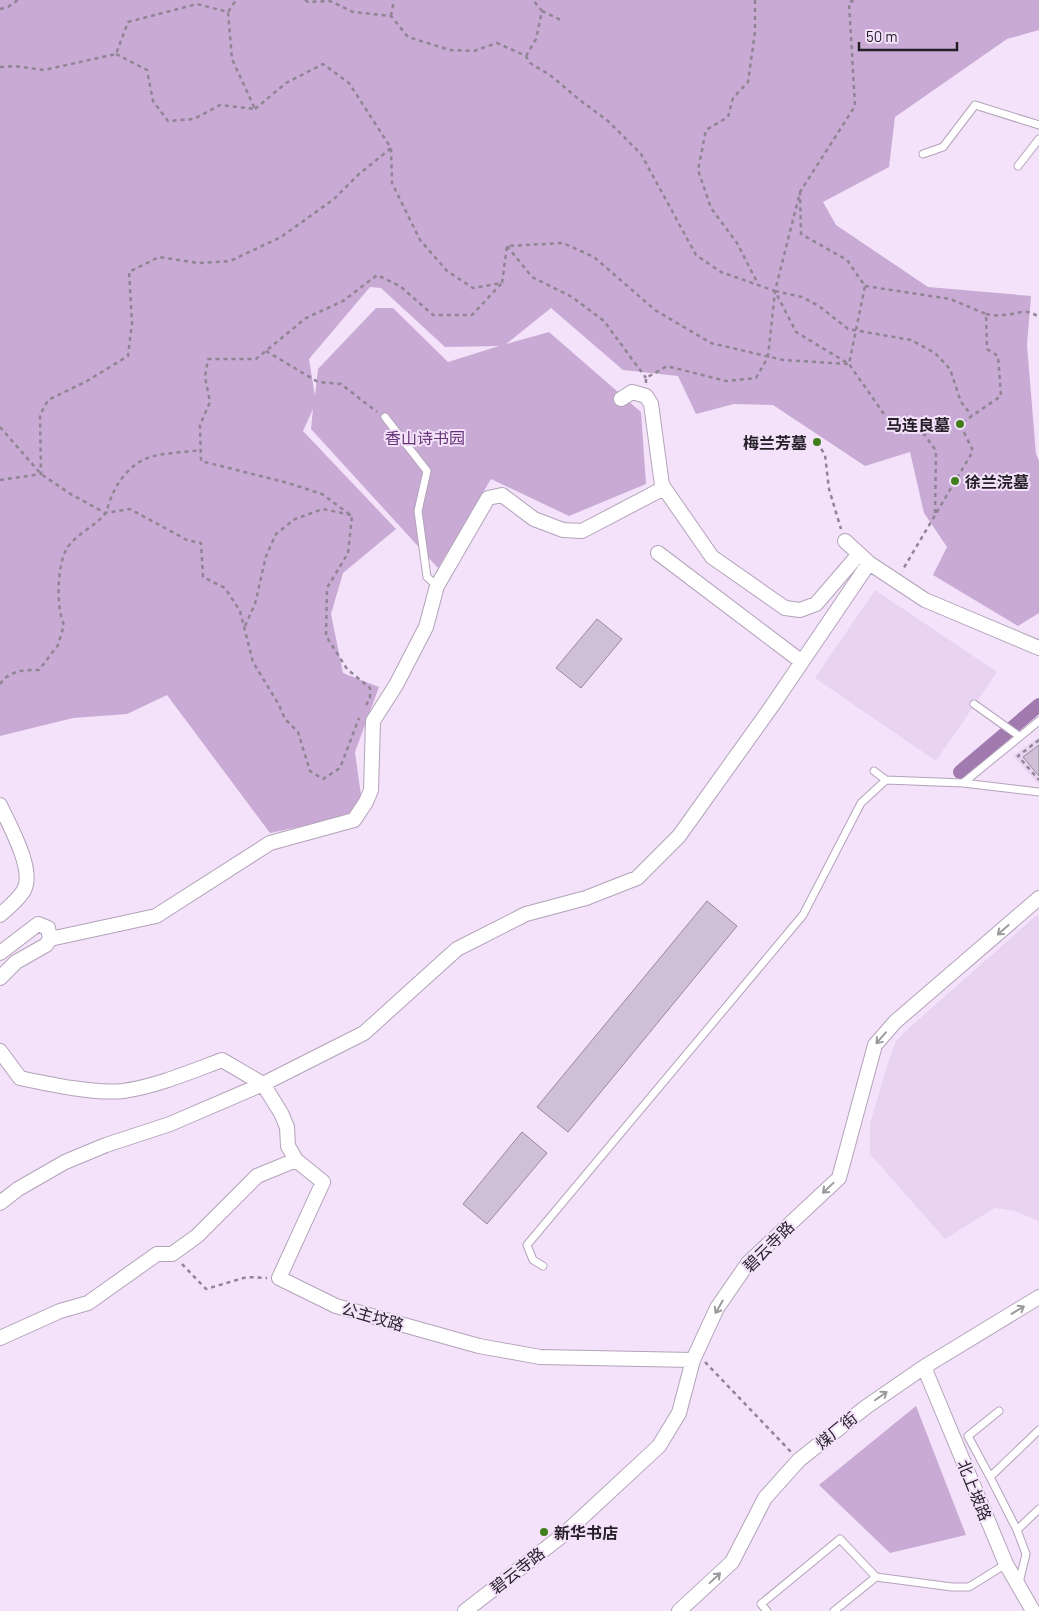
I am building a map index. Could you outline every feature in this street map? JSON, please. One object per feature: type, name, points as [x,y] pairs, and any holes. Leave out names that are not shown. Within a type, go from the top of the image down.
[{"type":"street","points":[[621,399],[632,392],[646,396],[651,404],[664,488],[712,558],[785,608],[800,610],[816,604],[864,558]]},
{"type":"street","points":[[50,939],[156,916],[270,843],[354,820],[366,802],[371,790],[373,721],[396,685],[426,627],[437,586],[488,498],[502,495],[534,519],[563,530],[582,532],[664,488]]},
{"type":"street","points":[[845,540],[864,558],[925,600],[1039,648]]},
{"type":"street","points":[[658,553],[802,662]]},
{"type":"street","points":[[0,1203],[18,1189],[65,1162],[106,1144],[170,1124],[262,1084],[364,1033],[457,950],[526,914],[586,898],[637,878],[679,836],[802,662],[864,558]]},
{"type":"street","points":[[0,805],[24,861],[28,880],[23,891],[0,915]]},
{"type":"street","name":"碧云寺路","points":[[465,1611],[563,1535],[659,1446],[679,1413],[695,1357],[717,1308],[748,1263],[838,1178],[875,1045],[895,1022],[1039,898]]},
{"type":"street","points":[[0,953],[38,924],[48,928],[50,939],[46,945],[16,962],[0,978]]},
{"type":"street","points":[[0,1051],[20,1078],[61,1087],[122,1091],[172,1079],[222,1060],[262,1084],[287,1127],[288,1146],[296,1160],[323,1182],[279,1278]]},
{"type":"street","points":[[0,1338],[60,1311],[88,1303],[157,1254],[172,1254],[198,1236],[257,1176],[296,1160]]},
{"type":"street","name":"公主坟路","points":[[279,1278],[336,1306],[478,1346],[540,1356],[695,1357]]},
{"type":"street","name":"煤厂街","points":[[679,1611],[732,1562],[764,1498],[799,1460],[866,1407],[924,1367],[1039,1297]]},
{"type":"street","name":"北上坡路","points":[[924,1367],[1006,1564],[1033,1611]]},
{"type":"lane","points":[[923,154],[943,147],[975,105],[1039,125]]},
{"type":"lane","points":[[1018,166],[1039,140]]},
{"type":"lane","points":[[384,417],[427,471],[418,510],[427,577],[437,586]]},
{"type":"lane","points":[[974,704],[1019,736]]},
{"type":"lane","points":[[963,783],[1039,721]]},
{"type":"lane","points":[[874,771],[886,780],[963,783],[1039,792]]},
{"type":"lane","points":[[543,1266],[533,1260],[527,1245],[803,915],[861,803],[886,780]]},
{"type":"lane","points":[[999,1411],[968,1436],[1017,1530],[1026,1554],[1019,1584]]},
{"type":"lane","points":[[990,1477],[1039,1430]]},
{"type":"lane","points":[[1017,1530],[1039,1509]]},
{"type":"lane","points":[[767,1611],[761,1604],[840,1539],[876,1577],[952,1587],[969,1587],[1006,1564]]},
{"type":"lane","points":[[834,1611],[876,1577]]},
{"type":"path","points":[[0,9],[8,7],[18,0]]},
{"type":"path","points":[[236,0],[228,12],[232,59],[255,109]]},
{"type":"path","points":[[305,0],[308,2],[330,0],[353,12],[391,16],[408,37],[450,50],[474,51],[497,43],[526,56],[530,63],[550,75],[581,101],[608,120],[641,154],[696,255],[721,272],[775,291],[802,297],[819,306],[848,329],[911,340],[935,352],[950,369],[961,402],[972,416]]},
{"type":"path","points":[[391,16],[394,0]]},
{"type":"path","points":[[533,0],[542,11],[563,21]]},
{"type":"path","points":[[754,0],[755,32],[748,82],[733,98],[728,117],[706,130],[698,170],[711,208],[737,243],[758,285]]},
{"type":"path","points":[[646,378],[667,366],[726,381],[756,378],[768,357],[775,291],[800,192],[856,106],[849,2],[858,0]]},
{"type":"path","points":[[116,54],[128,22],[197,4],[228,12]]},
{"type":"path","points":[[526,56],[536,40],[542,11]]},
{"type":"path","points":[[0,67],[14,66],[44,70],[116,54],[147,70],[153,101],[168,121],[194,119],[220,105],[255,109],[286,83],[322,64],[350,83],[391,148],[392,182],[420,240],[447,271],[473,288],[502,283]]},
{"type":"path","points":[[41,474],[40,415],[48,400],[87,381],[128,356],[132,323],[128,272],[159,257],[198,263],[230,261],[280,237],[334,199],[358,175],[391,148]]},
{"type":"path","points":[[800,192],[801,234],[847,260],[865,286],[849,364]]},
{"type":"path","points":[[507,246],[563,243],[594,258],[655,310],[711,343],[768,357],[849,364]]},
{"type":"path","points":[[352,516],[322,494],[288,483],[201,461],[200,425],[210,402],[205,377],[208,359],[256,359],[306,318],[343,301],[377,275],[400,286],[433,315],[472,315],[502,283],[507,246]]},
{"type":"path","points":[[507,246],[532,277],[572,297],[604,321],[646,378],[646,396]]},
{"type":"path","points":[[865,286],[950,299],[986,314],[1005,315],[1021,310],[1036,315],[1039,318]]},
{"type":"path","points":[[775,291],[796,332],[849,364],[886,417],[925,435],[936,451],[935,516]]},
{"type":"path","points":[[896,580],[972,451],[960,424],[1001,396],[998,356],[987,349],[986,314]]},
{"type":"path","points":[[266,351],[318,382],[341,384],[384,417]]},
{"type":"path","points":[[0,427],[41,474],[105,514]]},
{"type":"path","points":[[817,442],[825,455],[829,490],[845,540]]},
{"type":"path","points":[[105,514],[115,488],[140,461],[156,456],[201,450]]},
{"type":"path","points":[[0,480],[41,474]]},
{"type":"path","points":[[0,684],[4,678],[19,670],[39,670],[58,645],[64,625],[58,613],[58,595],[66,550],[88,526],[105,514],[130,509],[187,540],[201,543],[203,577],[225,588],[240,611],[253,662],[279,705],[285,719],[298,732],[310,771],[323,779],[340,768],[370,698],[370,688],[347,669],[326,636],[327,588],[348,554],[352,516]]},
{"type":"path","points":[[245,627],[255,604],[266,556],[276,534],[295,519],[323,509],[352,516]]},
{"type":"path","points":[[1039,740],[1018,756],[1039,780]]},
{"type":"path","points":[[172,1254],[206,1289],[247,1277],[279,1278]]},
{"type":"path","points":[[695,1357],[799,1460]]},
{"type":"shaded area","points":[[875,590],[997,672],[936,761],[815,678]]},
{"type":"shaded area","points":[[1039,737],[1039,785],[1013,756]]},
{"type":"shaded area","points":[[1037,915],[1039,917],[1039,1221],[1015,1211],[995,1208],[945,1239],[870,1154],[870,1124],[896,1041]]},
{"type":"green space","name":"香山诗书园","points":[[0,0],[1039,0],[1039,30],[1007,39],[895,117],[889,167],[823,202],[836,225],[928,287],[1031,296],[1027,345],[1036,454],[1039,461],[1039,613],[1018,626],[933,575],[947,547],[924,513],[910,452],[865,466],[773,405],[734,404],[696,414],[678,376],[623,370],[551,308],[506,344],[549,332],[641,412],[646,484],[569,516],[491,479],[438,568],[311,429],[313,409],[303,431],[396,529],[343,573],[331,614],[343,673],[379,687],[355,752],[362,803],[350,816],[270,833],[167,695],[127,714],[73,718],[0,736]],"holes":[[[370,287],[381,288],[445,347],[499,346],[448,362],[393,308],[376,308],[318,369],[315,396],[309,359]]]},
{"type":"green space","points":[[916,1406],[966,1535],[890,1553],[819,1485]]},
{"type":"building","points":[[597,619],[622,639],[581,688],[556,668]]},
{"type":"building","points":[[1039,745],[1039,776],[1023,757]]},
{"type":"building","points":[[707,901],[737,926],[568,1132],[537,1107]]},
{"type":"building","points":[[522,1132],[547,1153],[487,1224],[463,1204]]},
{"type":"waterway","points":[[960,772],[1039,705]]},
{"type":"place","name":"马连良墓","points":[[960,424]]},
{"type":"place","name":"梅兰芳墓","points":[[817,442]]},
{"type":"place","name":"徐兰浣墓","points":[[955,481]]},
{"type":"place","name":"新华书店","points":[[544,1532]]}]
